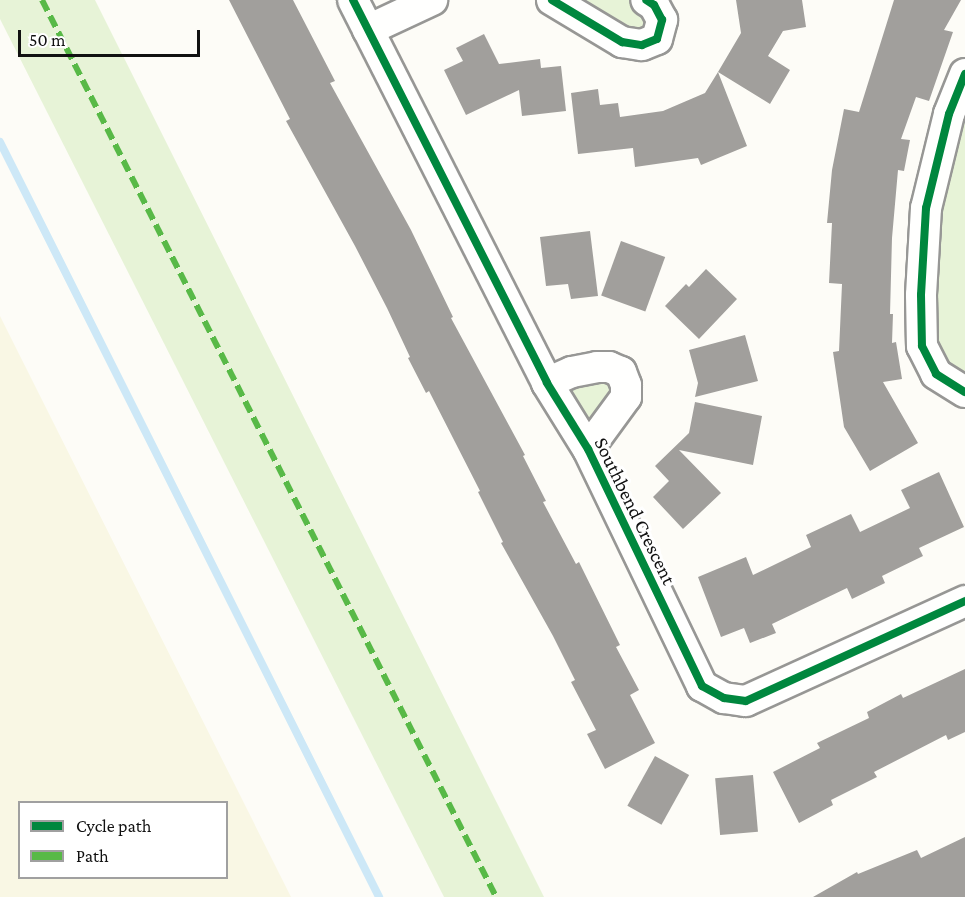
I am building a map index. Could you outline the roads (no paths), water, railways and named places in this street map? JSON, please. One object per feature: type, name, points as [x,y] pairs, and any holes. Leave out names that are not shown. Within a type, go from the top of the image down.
[{"type":"street","name":"Southbend Crescent","points":[[353,0],[547,383],[588,449],[702,686],[724,698],[746,701],[965,601]]},
{"type":"street","points":[[368,30],[432,0]]},
{"type":"street","points":[[552,0],[622,42],[642,45],[657,39],[662,20],[654,5],[646,0]]},
{"type":"street","points":[[965,74],[949,114],[926,208],[921,295],[922,346],[936,374],[965,392]]},
{"type":"street","points":[[547,383],[572,372],[597,367],[609,367],[621,372],[626,385],[626,397],[588,449]]},
{"type":"waterway","points":[[0,142],[379,897]]}]
